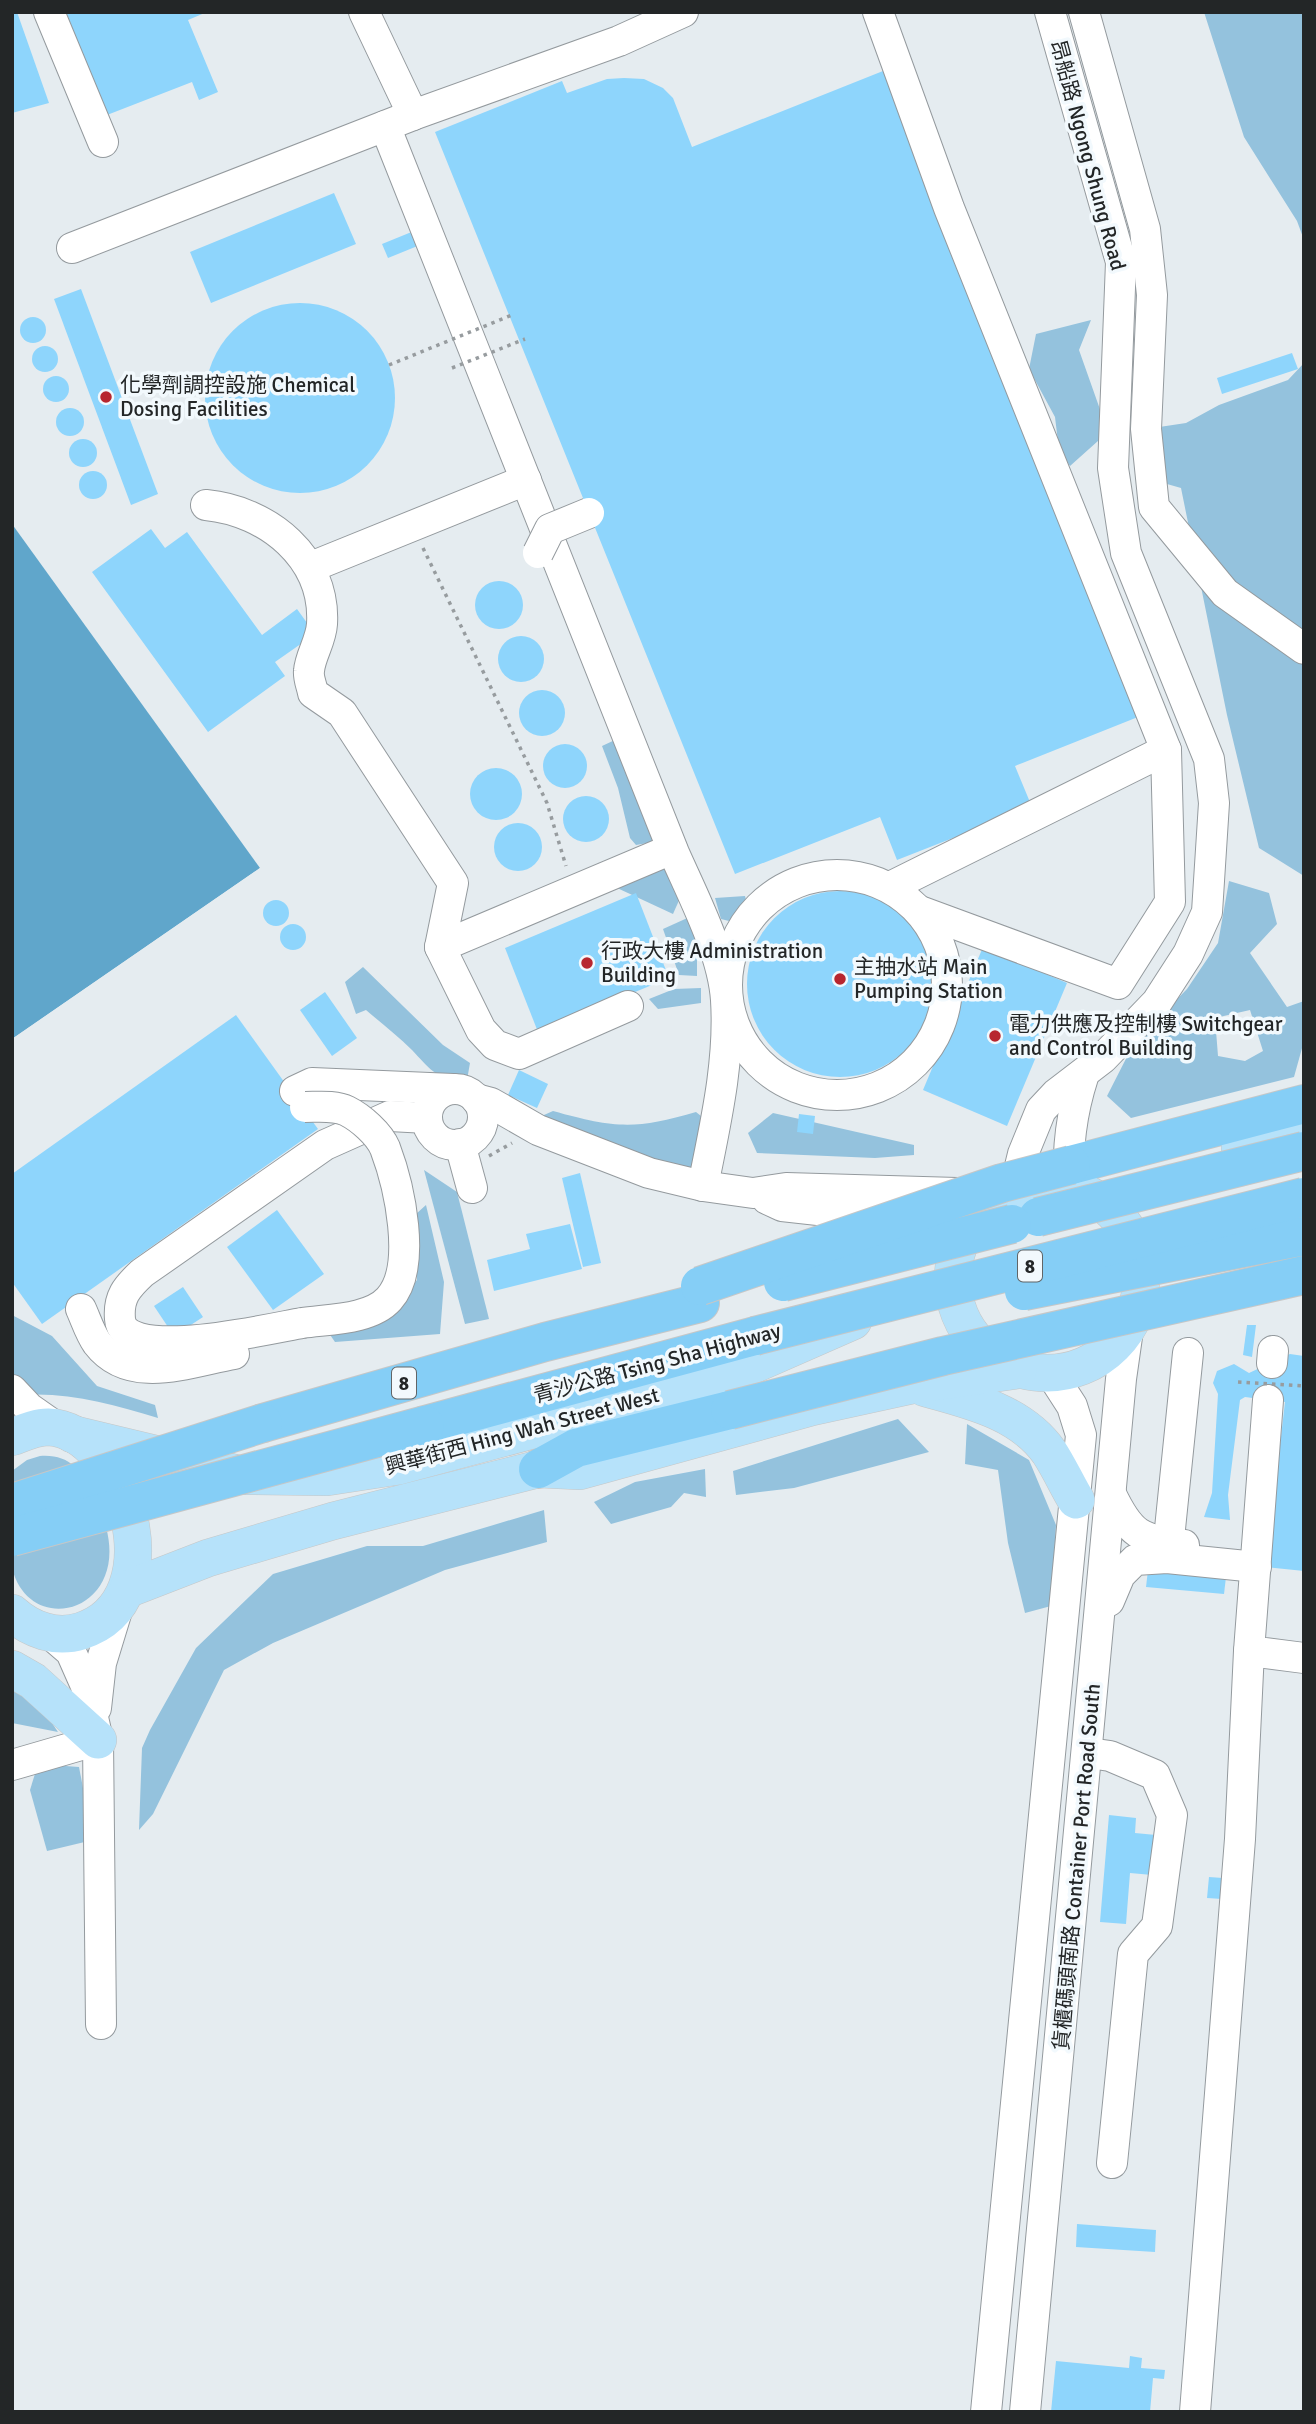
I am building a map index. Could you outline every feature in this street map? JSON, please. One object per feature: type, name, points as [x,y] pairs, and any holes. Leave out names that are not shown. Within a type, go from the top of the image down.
[{"type":"highway","points":[[545,1342],[1002,1183],[1304,1104]]},
{"type":"highway","name":"8","points":[[12,1480],[137,1449],[263,1423],[545,1342],[1304,1151]]},
{"type":"highway","name":"青沙公路 Tsing Sha Highway","points":[[12,1537],[755,1336],[1304,1197]]},
{"type":"highway","points":[[755,1336],[1094,1279],[1304,1236]]},
{"type":"highway","points":[[538,1469],[576,1448],[943,1356],[1304,1275]]},
{"type":"highway","points":[[12,1503],[140,1465],[263,1423]]},
{"type":"main road","points":[[1084,1194],[1304,1131]]},
{"type":"main road","points":[[1032,1186],[1084,1194],[1118,1216],[1132,1237],[1143,1275],[1129,1323],[1093,1364],[1035,1372],[989,1354],[968,1331],[955,1302],[956,1256],[977,1215],[1008,1193],[1032,1186]]},
{"type":"main road","name":"興華街西 Hing Wah Street West","points":[[65,1432],[247,1476],[327,1477],[399,1466],[719,1380],[800,1346],[923,1288],[956,1256]]},
{"type":"main road","name":"興華街西 Hing Wah Street West","points":[[49,1633],[64,1634],[91,1628],[105,1619],[124,1596],[171,1570],[233,1550],[538,1469],[580,1471],[812,1408],[913,1385],[1035,1372]]},
{"type":"main road","points":[[913,1385],[987,1407],[1022,1423],[1049,1451],[1076,1500]]},
{"type":"main road","points":[[12,1437],[46,1427],[65,1432],[109,1469],[121,1492],[135,1554],[124,1596]]},
{"type":"main road","points":[[12,1614],[49,1633]]},
{"type":"main road","points":[[12,1669],[33,1681],[97,1729]]},
{"type":"street","points":[[49,12],[103,142]]},
{"type":"street","points":[[364,12],[413,115]]},
{"type":"street","points":[[72,248],[413,115],[619,41],[683,12]]},
{"type":"street","points":[[703,1186],[724,1074],[728,963],[739,931],[761,904],[789,884],[822,875],[857,876],[890,887],[920,911],[1118,984],[1170,902],[1166,750],[949,208],[878,12]]},
{"type":"street","name":"昂船路 Ngong Shung Road","points":[[1008,1193],[1041,1110],[1056,1094],[1083,1077],[1157,1002],[1188,954],[1208,912],[1214,803],[1209,759],[1126,553],[1112,468],[1121,262],[1050,12]]},
{"type":"street","points":[[1084,12],[1145,229],[1152,295],[1146,429],[1154,507],[1225,593],[1304,649]]},
{"type":"street","points":[[385,126],[526,480],[666,852]]},
{"type":"street","points":[[311,567],[526,480]]},
{"type":"street","points":[[206,505],[230,507],[265,522],[311,567],[321,595],[320,636],[309,671],[313,693],[342,713],[453,883],[440,947],[481,1030],[495,1045],[519,1054],[628,1006]]},
{"type":"street","points":[[589,513],[550,529],[538,553],[666,852],[708,927],[737,1034],[760,1065],[790,1086],[827,1096],[865,1093],[900,1077],[927,1051],[944,1017],[948,980],[940,943],[920,911]]},
{"type":"street","points":[[890,887],[1166,750]]},
{"type":"street","points":[[440,947],[666,852]]},
{"type":"street","name":"昂船路 Ngong Shung Road","points":[[1083,1077],[1073,1107],[1068,1149],[1084,1194]]},
{"type":"street","points":[[427,1118],[390,1116],[367,1126],[325,1145],[142,1273],[123,1292],[119,1308],[120,1324],[129,1335],[172,1343],[378,1308],[390,1298],[405,1259],[405,1229],[385,1147],[367,1126],[345,1110],[300,1099],[312,1083],[464,1094]]},
{"type":"street","points":[[538,1130],[506,1130],[467,1141],[441,1142],[434,1136],[427,1118],[431,1102],[444,1091],[464,1094],[491,1103],[538,1130],[649,1172],[703,1186],[752,1193],[782,1206],[899,1219],[956,1256]]},
{"type":"street","points":[[464,1094],[482,1123],[467,1141],[472,1188]]},
{"type":"street","points":[[752,1193],[786,1188],[1008,1193]]},
{"type":"street","points":[[1143,1275],[1196,1234],[1233,1219],[1304,1205]]},
{"type":"street","points":[[81,1309],[96,1341],[111,1358],[141,1369],[287,1345],[302,1323]]},
{"type":"street","name":"貨櫃碼頭南路 Container Port Road South","points":[[1026,2412],[1089,1753],[1121,1379],[1129,1323]]},
{"type":"street","points":[[1168,1550],[1188,1353]]},
{"type":"street","name":"貨櫃碼頭南路 Container Port Road South","points":[[986,2412],[1081,1435],[1072,1406],[1035,1372]]},
{"type":"street","name":"興華街西 Hing Wah Street West","points":[[12,1390],[29,1408],[65,1432]]},
{"type":"street","points":[[1195,2412],[1240,1839],[1249,1651],[1268,1400]]},
{"type":"street","points":[[1111,1494],[1124,1521],[1134,1532],[1168,1550]]},
{"type":"street","points":[[1100,1621],[1126,1566],[1135,1560],[1168,1550],[1256,1560]]},
{"type":"street","points":[[101,2024],[97,1729],[102,1663],[124,1596]]},
{"type":"street","points":[[49,1633],[71,1652],[86,1686],[97,1729]]},
{"type":"street","points":[[1249,1651],[1304,1658]]},
{"type":"street","points":[[12,1765],[97,1729]]},
{"type":"street","points":[[1089,1753],[1110,1756],[1155,1775],[1172,1815],[1157,1926],[1133,1954],[1112,2163]]},
{"type":"path","points":[[389,365],[512,314]]},
{"type":"path","points":[[452,368],[526,339]]},
{"type":"path","points":[[412,526],[548,803],[574,891]]},
{"type":"path","points":[[1238,1382],[1304,1386]]},
{"type":"shaded area","points":[[1204,12],[1304,12],[1304,240],[1297,221],[1244,137]]},
{"type":"shaded area","points":[[1091,320],[1079,350],[1108,432],[1070,466],[1059,450],[1055,417],[1029,369],[1036,334]]},
{"type":"shaded area","points":[[1304,363],[1304,876],[1259,848],[1227,715],[1181,488],[1146,478],[1146,429],[1186,423],[1219,405],[1288,380]]},
{"type":"shaded area","points":[[12,524],[260,868],[12,1039]]},
{"type":"shaded area","points":[[617,739],[659,841],[636,845],[630,838],[618,788],[602,746]]},
{"type":"shaded area","points":[[628,859],[692,871],[673,914],[615,887]]},
{"type":"shaded area","points":[[1229,881],[1269,893],[1277,924],[1250,953],[1287,1007],[1304,1001],[1304,1041],[1294,1077],[1131,1118],[1107,1096],[1134,1043],[1187,989],[1218,943]],"holes":[[[1250,1010],[1263,1051],[1245,1061],[1218,1056],[1215,1018]]]},
{"type":"shaded area","points":[[745,896],[753,927],[721,919],[715,898]]},
{"type":"shaded area","points":[[694,915],[697,932],[697,976],[679,975],[663,929]]},
{"type":"shaded area","points":[[363,967],[443,1045],[470,1063],[467,1080],[449,1080],[442,1077],[366,1010],[356,1014],[345,982]]},
{"type":"shaded area","points":[[701,988],[701,1003],[658,1009],[649,999],[674,989]]},
{"type":"shaded area","points":[[553,1111],[592,1121],[624,1125],[656,1122],[696,1112],[701,1116],[693,1175],[535,1119]]},
{"type":"shaded area","points":[[773,1113],[914,1145],[914,1155],[875,1158],[757,1153],[748,1133]]},
{"type":"shaded area","points":[[424,1170],[457,1192],[489,1319],[465,1324]]},
{"type":"shaded area","points":[[426,1205],[444,1282],[440,1334],[335,1342],[324,1326],[393,1309],[417,1280],[416,1214]]},
{"type":"shaded area","points":[[12,1315],[52,1336],[97,1386],[155,1405],[158,1418],[104,1403],[68,1397],[12,1396]]},
{"type":"shaded area","points":[[898,1419],[929,1452],[794,1488],[736,1495],[733,1471]]},
{"type":"shaded area","points":[[967,1424],[1029,1460],[1056,1525],[1051,1606],[1025,1613],[1008,1543],[998,1470],[965,1464]]},
{"type":"shaded area","points":[[40,1456],[59,1458],[78,1470],[106,1527],[109,1556],[104,1579],[91,1596],[74,1606],[56,1609],[38,1604],[22,1590],[11,1559],[12,1471],[27,1460]]},
{"type":"shaded area","points":[[705,1469],[706,1497],[684,1493],[671,1507],[611,1524],[594,1502],[635,1482]]},
{"type":"shaded area","points":[[544,1510],[547,1542],[445,1570],[273,1643],[224,1670],[153,1814],[139,1830],[142,1748],[150,1730],[196,1648],[273,1574],[367,1546],[423,1546]]},
{"type":"shaded area","points":[[12,1681],[38,1702],[58,1732],[12,1723]]},
{"type":"shaded area","points":[[38,1764],[79,1767],[93,1840],[47,1851],[30,1790]]},
{"type":"pier","points":[[260,868],[262,870],[12,1042],[12,1039]]},
{"type":"building","points":[[12,12],[17,12],[49,103],[12,113]]},
{"type":"building","points":[[66,12],[207,12],[188,20],[218,92],[199,100],[192,82],[107,115]]},
{"type":"building","points":[[883,71],[1143,715],[1015,766],[1032,807],[897,860],[880,817],[735,874],[435,132],[562,81],[567,93],[607,79],[644,79],[663,88],[673,98],[692,147]]},
{"type":"building","points":[[334,193],[356,244],[211,303],[190,252]]},
{"type":"building","points":[[414,231],[420,245],[388,258],[382,244]]},
{"type":"building","name":"化學劑調控設施 Chemical Dosing Facilities","points":[[81,289],[158,494],[131,505],[54,299]]},
{"type":"building","points":[[300,303],[336,310],[367,331],[388,362],[395,398],[388,434],[367,465],[336,486],[300,493],[264,486],[233,465],[212,434],[205,398],[212,362],[233,331],[264,310]]},
{"type":"building","points":[[33,317],[42,321],[46,330],[42,339],[33,343],[24,339],[20,330],[24,321]]},
{"type":"building","points":[[45,346],[54,350],[58,359],[54,368],[45,372],[36,368],[32,359],[36,350]]},
{"type":"building","points":[[1292,353],[1298,369],[1222,394],[1217,378]]},
{"type":"building","points":[[56,376],[65,380],[69,389],[65,398],[56,402],[47,398],[43,389],[47,380]]},
{"type":"building","points":[[70,408],[80,412],[84,422],[80,432],[70,436],[60,432],[56,422],[60,412]]},
{"type":"building","points":[[83,439],[93,443],[97,453],[93,463],[83,467],[73,463],[69,453],[73,443]]},
{"type":"building","points":[[93,471],[103,475],[107,485],[103,495],[93,499],[83,495],[79,485],[83,475]]},
{"type":"building","points":[[151,529],[165,548],[187,532],[262,635],[297,609],[315,634],[275,662],[285,676],[208,732],[92,572]]},
{"type":"building","points":[[499,581],[516,588],[523,605],[516,622],[499,629],[482,622],[475,605],[482,588]]},
{"type":"building","points":[[521,636],[537,643],[544,659],[537,675],[521,682],[505,675],[498,659],[505,643]]},
{"type":"building","points":[[542,690],[558,697],[565,713],[558,729],[542,736],[526,729],[519,713],[526,697]]},
{"type":"building","points":[[565,744],[574,745],[581,750],[586,757],[586,775],[581,782],[574,787],[565,788],[556,787],[549,782],[544,775],[543,766],[544,757],[549,750],[556,745]]},
{"type":"building","points":[[496,768],[506,770],[514,776],[520,784],[520,804],[514,812],[506,818],[496,820],[486,818],[478,812],[472,804],[470,794],[472,784],[478,776],[486,770]]},
{"type":"building","points":[[586,796],[602,803],[609,819],[602,835],[586,842],[570,835],[563,819],[570,803]]},
{"type":"building","points":[[518,823],[535,830],[542,847],[535,864],[518,871],[501,864],[494,847],[501,830]]},
{"type":"building","name":"主抽水站 Main Pumping Station","points":[[840,891],[875,898],[906,918],[926,949],[933,984],[926,1019],[906,1050],[875,1070],[840,1077],[805,1070],[774,1050],[754,1019],[747,984],[754,949],[774,918],[805,898]]},
{"type":"building","name":"行政大樓 Administration Building","points":[[636,893],[669,978],[538,1032],[505,948]]},
{"type":"building","points":[[276,900],[285,904],[289,913],[285,922],[276,926],[267,922],[263,913],[267,904]]},
{"type":"building","points":[[293,924],[302,928],[306,937],[302,946],[293,950],[284,946],[280,937],[284,928]]},
{"type":"building","name":"電力供應及控制樓 Switchgear and Control Building","points":[[983,947],[1067,983],[1007,1126],[923,1090]]},
{"type":"building","points":[[325,992],[357,1038],[332,1056],[300,1010]]},
{"type":"building","points":[[236,1015],[318,1129],[42,1324],[12,1282],[12,1174]]},
{"type":"building","points":[[519,1070],[548,1084],[537,1108],[508,1095]]},
{"type":"building","points":[[799,1114],[815,1116],[813,1134],[797,1132]]},
{"type":"building","points":[[580,1173],[601,1263],[583,1267],[562,1178]]},
{"type":"building","points":[[277,1210],[324,1274],[273,1310],[227,1247]]},
{"type":"building","points":[[570,1224],[582,1269],[494,1291],[487,1260],[530,1249],[526,1234]]},
{"type":"building","points":[[183,1287],[203,1317],[174,1336],[154,1306]]},
{"type":"building","points":[[1247,1325],[1256,1325],[1252,1357],[1243,1355]]},
{"type":"building","points":[[1290,1354],[1304,1356],[1304,1571],[1266,1567],[1285,1402],[1245,1397],[1240,1400],[1228,1495],[1230,1520],[1204,1517],[1212,1493],[1218,1394],[1213,1383],[1217,1371],[1234,1364],[1249,1373]]},
{"type":"building","points":[[1148,1570],[1226,1577],[1224,1594],[1146,1587]]},
{"type":"building","points":[[1109,1815],[1136,1818],[1135,1833],[1156,1835],[1152,1875],[1130,1873],[1126,1924],[1100,1922]]},
{"type":"building","points":[[1209,1877],[1223,1878],[1222,1899],[1207,1898]]},
{"type":"building","points":[[1077,2224],[1156,2230],[1155,2252],[1076,2247]]},
{"type":"building","points":[[1130,2356],[1142,2358],[1141,2368],[1165,2370],[1164,2379],[1153,2378],[1150,2412],[1051,2412],[1056,2361],[1129,2368]]},
{"type":"place","name":"化學劑調控設施 Chemical Dosing Facilities","points":[[106,397]]},
{"type":"place","name":"行政大樓 Administration Building","points":[[587,963]]},
{"type":"place","name":"主抽水站 Main Pumping Station","points":[[840,979]]},
{"type":"place","name":"電力供應及控制樓 Switchgear and Control Building","points":[[995,1036]]}]
